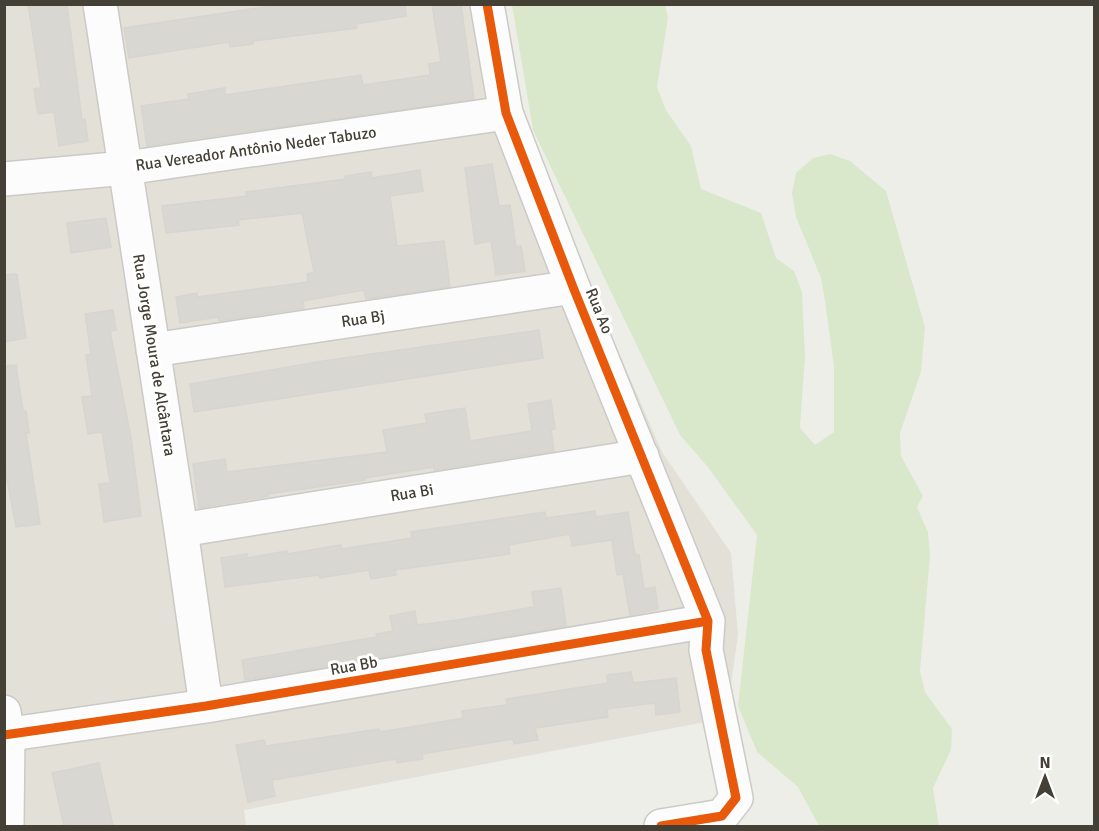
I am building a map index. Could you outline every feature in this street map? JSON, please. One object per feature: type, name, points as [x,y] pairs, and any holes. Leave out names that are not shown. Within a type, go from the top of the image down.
[{"type":"street","name":"Rua Jorge Moura de Alcântara","points":[[100,4],[182,530],[206,706]]},
{"type":"street","name":"Rua Ao","points":[[488,4],[506,113],[573,287],[708,621]]},
{"type":"street","name":"Rua Vereador Antônio Neder Tabuzo","points":[[4,179],[126,168],[506,113]]},
{"type":"street","name":"Rua Bj","points":[[153,350],[573,287]]},
{"type":"street","name":"Rua Bi","points":[[182,530],[642,456]]},
{"type":"street","name":"Rua Bb","points":[[6,727],[206,706],[708,621]]},
{"type":"street","points":[[661,826],[722,816],[736,798],[706,650],[708,621]]},
{"type":"street","points":[[6,727],[7,826]]},
{"type":"shaded area","points":[[5,5],[503,5],[520,125],[662,452],[731,553],[738,635],[726,718],[244,810],[246,826],[5,826]]},
{"type":"green space","points":[[512,5],[665,5],[668,18],[657,87],[666,110],[691,146],[701,189],[761,213],[776,258],[794,271],[802,292],[805,356],[800,428],[815,445],[834,432],[834,367],[821,278],[796,217],[792,193],[796,173],[813,158],[830,154],[850,161],[886,191],[925,327],[921,372],[900,433],[901,456],[923,496],[917,507],[928,532],[930,556],[920,671],[925,692],[952,729],[951,750],[933,788],[939,826],[819,826],[798,787],[757,752],[738,706],[757,535],[707,466],[680,435],[533,130]]},
{"type":"building","points":[[28,4],[67,4],[82,120],[85,119],[88,141],[59,146],[54,112],[38,114],[34,89],[41,88]]},
{"type":"building","points":[[285,4],[405,4],[406,16],[356,24],[357,28],[253,41],[253,44],[230,47],[229,42],[129,58],[124,28]]},
{"type":"building","points":[[432,4],[461,4],[474,99],[147,146],[141,106],[189,99],[188,94],[225,88],[225,95],[361,75],[363,85],[430,75],[429,64],[441,62]]},
{"type":"building","points":[[492,164],[499,206],[510,205],[516,247],[521,246],[525,271],[496,275],[491,241],[475,244],[465,168]]},
{"type":"building","points":[[420,170],[423,191],[390,196],[397,246],[444,241],[450,287],[366,299],[364,290],[303,301],[304,308],[219,321],[218,317],[180,323],[176,297],[197,293],[197,297],[308,282],[307,274],[314,272],[302,213],[238,220],[239,225],[166,233],[162,206],[247,196],[246,192],[346,179],[345,176],[371,172],[372,178]]},
{"type":"building","points":[[106,218],[111,247],[71,253],[67,223]]},
{"type":"building","points":[[17,274],[26,338],[4,342],[4,275]]},
{"type":"building","points":[[113,310],[116,330],[110,331],[131,438],[141,516],[104,522],[99,484],[110,483],[102,432],[88,434],[82,397],[92,396],[86,355],[91,354],[85,314]]},
{"type":"building","points":[[539,330],[543,358],[194,412],[190,384],[323,361]]},
{"type":"building","points":[[16,365],[23,411],[26,411],[29,433],[26,433],[40,524],[16,527],[4,463],[4,366]]},
{"type":"building","points":[[551,400],[555,429],[551,429],[554,451],[434,470],[434,467],[365,478],[365,480],[268,494],[268,496],[199,508],[193,464],[225,459],[227,472],[387,452],[383,430],[427,423],[425,414],[465,408],[470,441],[532,431],[528,404]]},
{"type":"building","points":[[595,511],[596,517],[628,512],[635,555],[639,555],[644,589],[655,587],[658,609],[630,615],[623,574],[617,575],[612,540],[572,546],[570,534],[509,545],[510,554],[395,570],[396,575],[371,579],[369,570],[320,578],[319,575],[225,587],[221,558],[247,554],[247,558],[287,551],[287,554],[341,545],[341,549],[412,538],[411,532],[545,512],[546,518]]},
{"type":"building","points":[[561,588],[566,626],[245,680],[242,660],[377,637],[376,634],[393,631],[390,616],[415,611],[417,625],[457,620],[534,607],[532,592]]},
{"type":"building","points":[[631,672],[633,683],[676,678],[680,712],[656,715],[655,703],[607,709],[608,717],[535,728],[538,740],[514,744],[513,739],[422,754],[423,759],[397,763],[396,759],[272,780],[275,796],[248,802],[236,745],[264,740],[266,746],[379,729],[380,732],[463,718],[462,711],[507,705],[506,699],[608,683],[607,675]]},
{"type":"building","points":[[99,763],[113,826],[64,826],[52,773]]},
{"type":"cycle path","points":[[487,4],[506,113],[573,287],[708,621],[706,650],[736,798],[722,816],[661,826]]},
{"type":"cycle path","points":[[4,735],[206,706],[708,621]]}]
